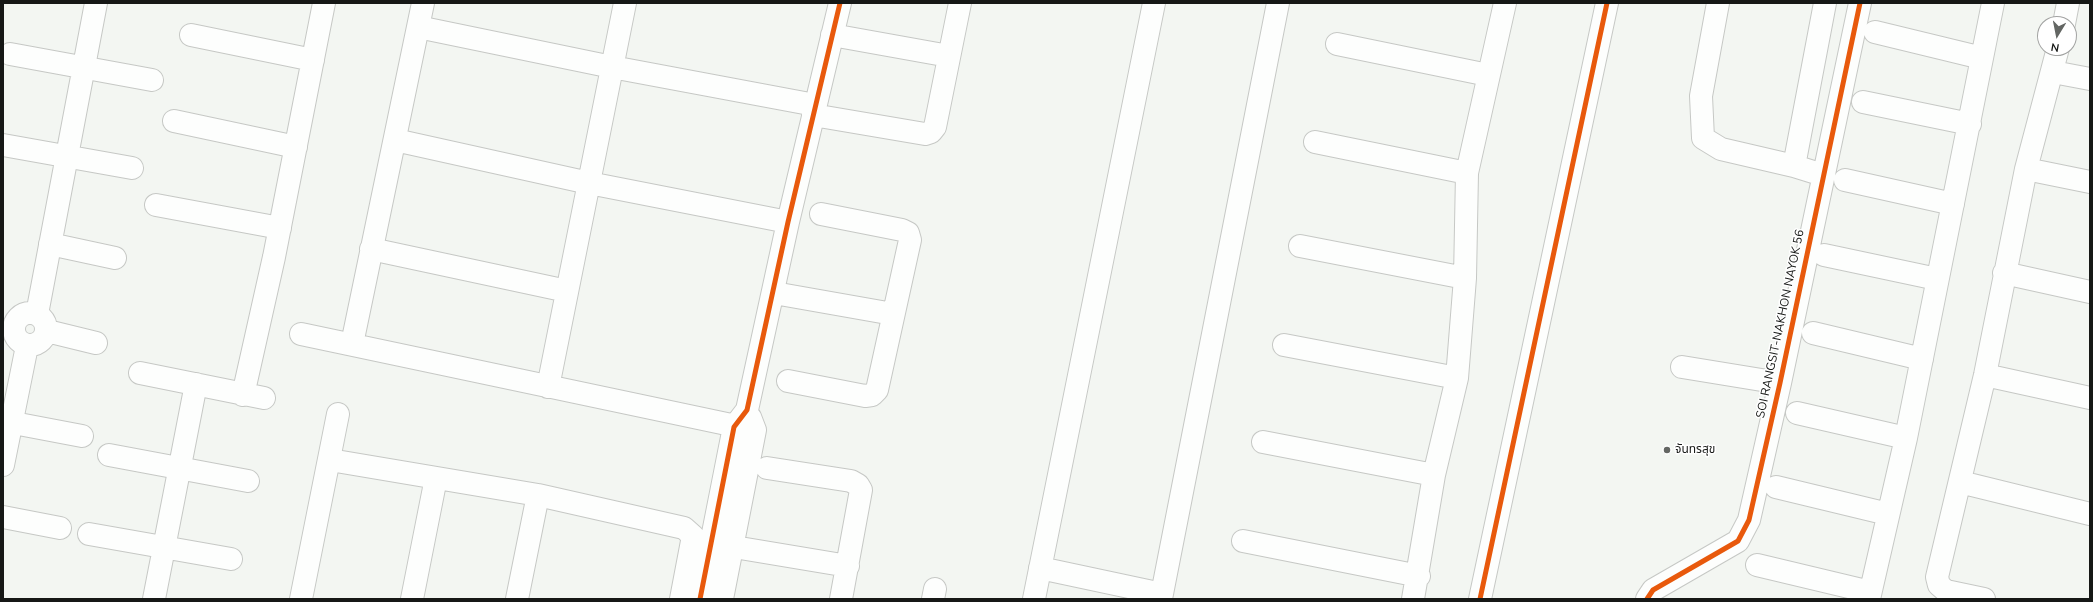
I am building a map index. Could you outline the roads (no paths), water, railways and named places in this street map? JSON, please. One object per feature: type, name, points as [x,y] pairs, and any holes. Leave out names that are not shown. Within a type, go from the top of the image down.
[{"type":"street","points":[[96,3],[50,244],[42,322],[44,340],[36,345],[27,346],[20,342],[8,327],[25,314],[42,322],[96,343]]},
{"type":"street","points":[[140,373],[253,396],[280,228],[324,3]]},
{"type":"street","points":[[352,344],[423,3]]},
{"type":"street","points":[[548,387],[625,3]]},
{"type":"street","points":[[700,599],[745,422],[774,294],[788,222],[840,3]]},
{"type":"street","points":[[418,27],[925,134],[931,132],[935,127],[960,3]]},
{"type":"street","points":[[1034,599],[1154,3]]},
{"type":"street","points":[[1040,568],[1161,597],[1278,3]]},
{"type":"street","points":[[1413,599],[1419,576],[1434,476],[1457,378],[1465,278],[1467,173],[1505,3]]},
{"type":"street","points":[[1480,599],[1607,3]]},
{"type":"street","points":[[1718,3],[1701,96],[1703,138],[1721,149],[1823,174]]},
{"type":"street","points":[[1794,166],[1825,3]]},
{"type":"street","name":"SOI RANGSIT-NAKHON NAYOK 56","points":[[1647,599],[1653,590],[1738,541],[1748,520],[1780,383],[1860,3]]},
{"type":"street","points":[[1757,565],[1870,595],[1906,438],[1993,3]]},
{"type":"street","points":[[2066,16],[2068,3]]},
{"type":"street","points":[[1875,32],[1982,58]]},
{"type":"street","points":[[191,34],[313,60]]},
{"type":"street","points":[[832,35],[949,56]]},
{"type":"street","points":[[1337,44],[1488,75]]},
{"type":"street","points":[[10,54],[152,80]]},
{"type":"street","points":[[1984,599],[1946,591],[1939,585],[1938,577],[1984,375],[2026,169],[2056,56]]},
{"type":"street","points":[[2053,72],[2090,79]]},
{"type":"street","points":[[1863,102],[1970,124]]},
{"type":"street","points":[[174,121],[296,147]]},
{"type":"street","points":[[394,140],[589,183],[788,222]]},
{"type":"street","points":[[1315,142],[1467,173]]},
{"type":"street","points":[[3,145],[66,155],[132,168]]},
{"type":"street","points":[[2026,169],[2090,182]]},
{"type":"street","points":[[1846,180],[1952,204]]},
{"type":"street","points":[[156,205],[280,228]]},
{"type":"street","points":[[788,381],[865,396],[872,395],[877,390],[910,240],[908,233],[902,230],[821,214]]},
{"type":"street","points":[[50,244],[114,258]]},
{"type":"street","points":[[1300,246],[1465,278]]},
{"type":"street","points":[[371,249],[567,291]]},
{"type":"street","points":[[1824,255],[1937,279]]},
{"type":"street","points":[[2004,274],[2090,292]]},
{"type":"street","points":[[774,294],[893,314]]},
{"type":"street","points":[[1813,333],[1922,359]]},
{"type":"street","points":[[301,334],[548,387],[745,422]]},
{"type":"street","points":[[1284,345],[1457,378]]},
{"type":"street","points":[[3,465],[7,422],[27,346]]},
{"type":"street","points":[[1682,367],[1780,383]]},
{"type":"street","points":[[1984,375],[2090,398]]},
{"type":"street","points":[[154,599],[196,384]]},
{"type":"street","points":[[1797,413],[1906,438]]},
{"type":"street","points":[[301,599],[338,414]]},
{"type":"street","points":[[7,422],[82,436]]},
{"type":"street","points":[[722,599],[734,547],[745,422]]},
{"type":"street","points":[[1263,442],[1434,476]]},
{"type":"street","points":[[109,455],[248,481]]},
{"type":"street","points":[[330,460],[538,495],[684,528],[690,531],[693,536],[681,599]]},
{"type":"street","points":[[767,468],[851,481],[858,485],[861,490],[861,499],[841,599]]},
{"type":"street","points":[[412,599],[436,478]]},
{"type":"street","points":[[1960,482],[2090,514]]},
{"type":"street","points":[[1776,487],[1888,514]]},
{"type":"street","points":[[517,599],[538,495]]},
{"type":"street","points":[[3,517],[60,528]]},
{"type":"street","points":[[89,534],[231,559]]},
{"type":"street","points":[[1243,541],[1419,576]]},
{"type":"street","points":[[734,547],[848,566]]},
{"type":"place","name":"จันทรสุข","points":[[1667,450]]}]
